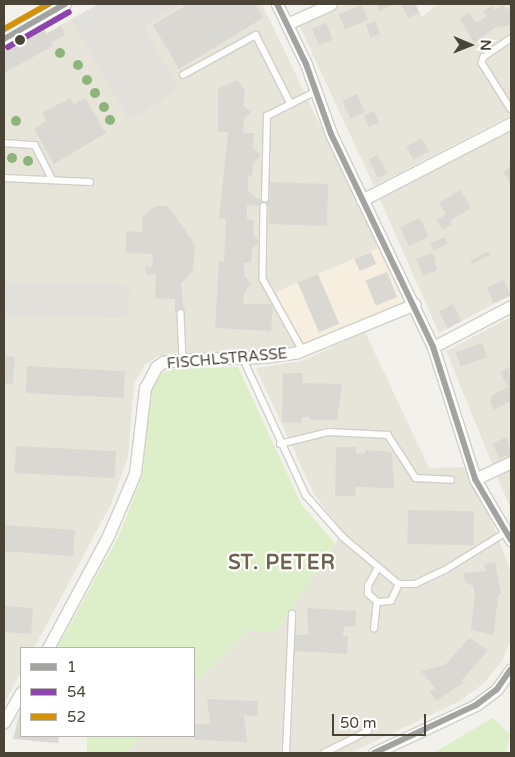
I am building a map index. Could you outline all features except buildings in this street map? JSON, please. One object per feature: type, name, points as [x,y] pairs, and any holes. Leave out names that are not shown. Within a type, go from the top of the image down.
[{"type":"street","points":[[4,38],[65,4]]},
{"type":"street","points":[[278,4],[317,92],[331,134],[433,346],[475,479],[510,536]]},
{"type":"street","points":[[288,24],[331,4]]},
{"type":"street","points":[[362,200],[511,123]]},
{"type":"street","name":"FISCHLSTRASSE","points":[[49,647],[108,536],[135,474],[145,388],[151,374],[163,362],[243,358],[303,351],[414,304]]},
{"type":"street","points":[[433,346],[511,306]]},
{"type":"street","points":[[475,479],[511,462]]},
{"type":"street","points":[[374,753],[476,705],[497,689],[511,669]]},
{"type":"street","points":[[4,722],[20,695]]},
{"type":"lane","points":[[183,75],[256,35],[291,104]]},
{"type":"lane","points":[[511,39],[484,57],[482,63],[511,109]]},
{"type":"lane","points":[[303,351],[263,279],[267,116],[317,92]]},
{"type":"lane","points":[[4,143],[35,145],[53,180]]},
{"type":"lane","points":[[4,178],[90,182]]},
{"type":"lane","points":[[181,313],[183,360]]},
{"type":"lane","points":[[243,358],[280,444],[306,495],[321,515],[378,568],[399,584],[415,584],[510,536]]},
{"type":"lane","points":[[280,444],[329,432],[388,435],[416,478],[451,480]]},
{"type":"lane","points":[[378,568],[368,586],[368,594],[377,602],[391,601],[399,584]]},
{"type":"lane","points":[[374,628],[377,602]]},
{"type":"lane","points":[[286,753],[292,614]]},
{"type":"lane","points":[[324,753],[368,731]]},
{"type":"shaded area","points":[[98,4],[262,4],[379,248],[276,292],[299,346],[269,351],[177,353],[158,356],[145,365],[134,383],[128,457],[111,504],[35,647],[20,647],[20,674],[4,704],[4,57]]},
{"type":"shaded area","points":[[99,4],[177,4],[178,7],[144,26],[179,89],[129,120],[71,20]]},
{"type":"shaded area","points":[[346,4],[416,4],[422,17],[439,4],[511,4],[511,115],[374,186],[299,25]]},
{"type":"shaded area","points":[[511,129],[511,295],[439,333],[379,197]]},
{"type":"shaded area","points":[[379,248],[402,303],[299,347],[276,292]]},
{"type":"shaded area","points":[[4,283],[129,285],[128,318],[4,316]]},
{"type":"shaded area","points":[[511,317],[511,510],[446,351]]},
{"type":"shaded area","points":[[365,332],[429,468],[471,467],[511,572],[511,639],[502,661],[484,683],[460,701],[350,753],[125,753],[142,737],[195,737],[195,683],[247,630],[276,631],[343,532],[314,494],[256,368],[302,361]]},
{"type":"green space","points":[[238,367],[301,504],[335,543],[276,632],[247,630],[195,683],[195,647],[58,647],[119,536],[143,474],[151,387],[159,375],[170,369]]},
{"type":"green space","points":[[493,718],[510,734],[506,753],[433,753]]},
{"type":"green space","points":[[87,737],[142,737],[125,753],[87,753]]},
{"type":"transit line","name":"52","points":[[4,29],[48,4]]},
{"type":"transit line","name":"1","points":[[4,39],[65,4]]},
{"type":"transit line","name":"1","points":[[277,4],[306,64],[331,134],[433,347],[475,479],[511,540]]},
{"type":"transit line","name":"54","points":[[8,47],[69,12]]},
{"type":"transit line","name":"1","points":[[374,753],[476,705],[497,689],[511,669]]},
{"type":"district","name":"ST. PETER","points":[[282,563]]}]
